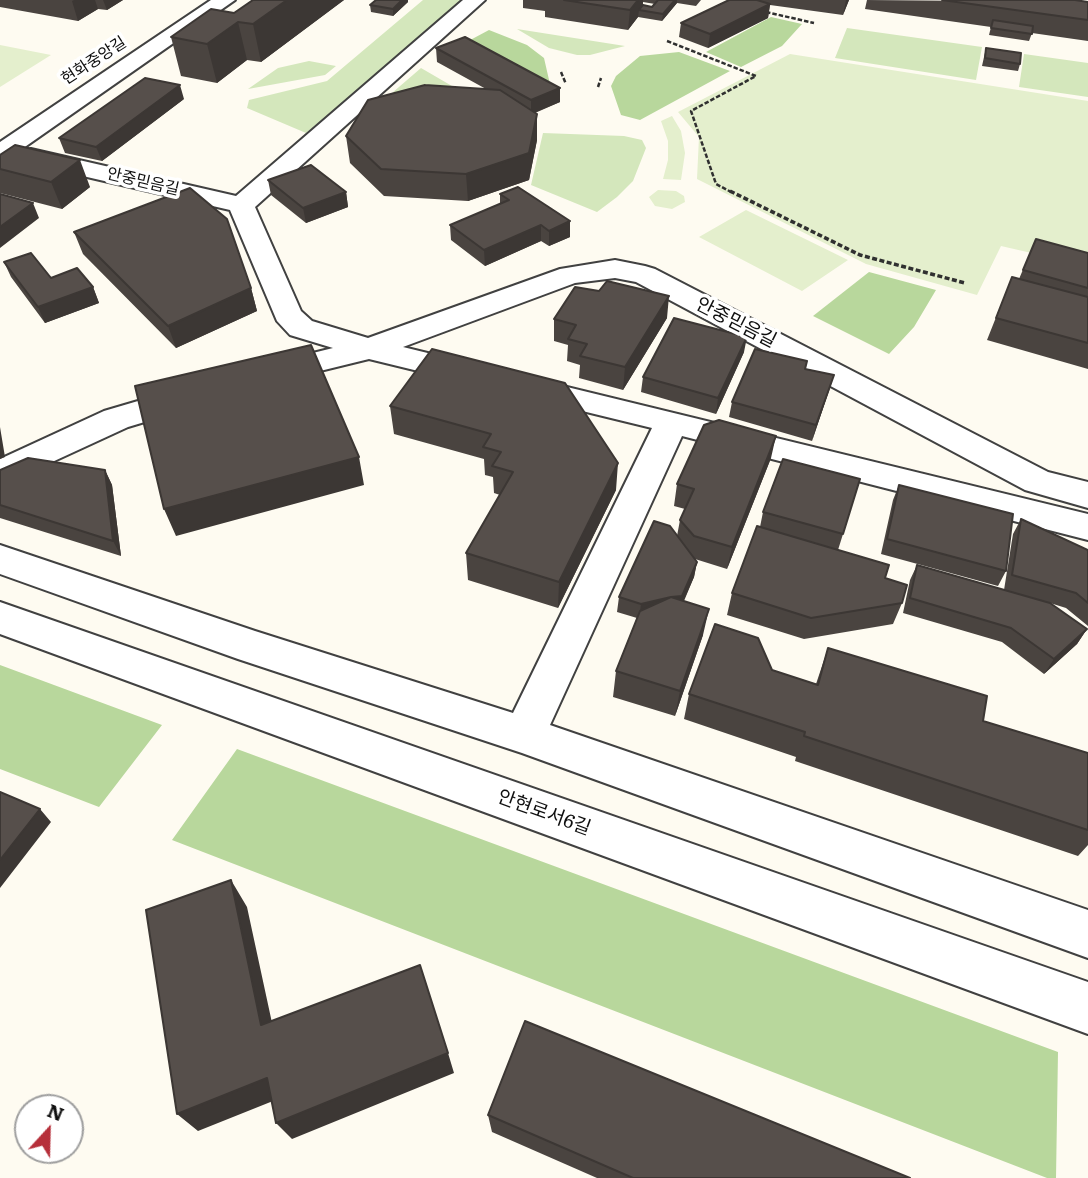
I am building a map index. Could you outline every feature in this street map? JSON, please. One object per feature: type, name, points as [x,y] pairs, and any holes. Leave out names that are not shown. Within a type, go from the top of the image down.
[{"type":"street","points":[[166,14],[188,0]]},
{"type":"street","points":[[2,152],[225,0]]},
{"type":"street","points":[[241,205],[475,0]]},
{"type":"street","name":"안중믿음길","points":[[2,152],[241,205],[288,315],[301,328],[369,349],[1088,527]]},
{"type":"street","name":"안중믿음길","points":[[0,474],[116,419],[226,385],[369,349],[570,275],[615,269],[645,275],[1037,481],[1088,495]]},
{"type":"street","points":[[524,735],[672,422]]},
{"type":"street","points":[[0,559],[252,647],[524,735],[1088,934]]},
{"type":"street","name":"안현로서6길","points":[[0,618],[1088,1009]]},
{"type":"path","points":[[766,12],[814,23]]},
{"type":"path","points":[[667,41],[756,76],[691,111],[716,184],[860,255],[965,283]]},
{"type":"path","points":[[561,72],[566,84]]},
{"type":"path","points":[[598,87],[601,78]]},
{"type":"green space","points":[[423,0],[467,0],[306,133],[247,108],[249,100],[327,81]]},
{"type":"green space","points":[[771,17],[802,24],[782,46],[741,67],[706,52]]},
{"type":"green space","points":[[847,28],[982,47],[976,80],[835,58]]},
{"type":"green space","points":[[517,29],[625,46],[590,55],[577,55],[549,48]]},
{"type":"green space","points":[[489,30],[527,45],[544,58],[552,93],[459,46]]},
{"type":"green space","points":[[0,45],[51,55],[0,87]]},
{"type":"green space","points":[[679,52],[730,71],[640,120],[621,115],[611,86],[616,76],[640,56]]},
{"type":"green space","points":[[790,54],[1088,101],[1088,266],[1001,246],[977,295],[866,264],[697,179],[699,137],[678,112]]},
{"type":"green space","points":[[1024,54],[1088,63],[1088,97],[1019,87]]},
{"type":"green space","points":[[309,61],[336,66],[325,75],[248,89],[278,68]]},
{"type":"green space","points":[[421,68],[495,111],[363,118]]},
{"type":"green space","points":[[672,116],[681,131],[685,153],[681,180],[663,179],[668,160],[668,141],[661,121]]},
{"type":"green space","points":[[543,133],[624,136],[642,140],[646,148],[633,181],[597,212],[531,185]]},
{"type":"green space","points":[[658,190],[676,191],[684,196],[685,202],[672,209],[655,206],[649,197]]},
{"type":"green space","points":[[746,210],[848,260],[802,291],[699,237]]},
{"type":"green space","points":[[869,272],[936,290],[914,327],[889,354],[813,316]]},
{"type":"green space","points":[[0,665],[162,725],[99,807],[0,769]]},
{"type":"green space","points":[[237,749],[1058,1052],[1056,1178],[1047,1178],[172,840]]},
{"type":"building","points":[[253,0],[287,0],[253,24],[238,22],[207,44],[171,37],[211,9],[234,13]]},
{"type":"building","points":[[376,0],[402,0],[393,9],[370,5]]},
{"type":"building","points":[[564,0],[638,0],[630,10]]},
{"type":"building","points":[[658,0],[675,0],[663,14],[639,10],[643,5],[652,7]]},
{"type":"building","points":[[729,0],[757,0],[770,4],[710,34],[681,23]]},
{"type":"building","points":[[942,0],[1075,0],[1088,2],[1088,20]]},
{"type":"building","points":[[993,20],[1033,26],[1032,34],[991,28]]},
{"type":"building","points":[[465,37],[560,88],[531,100],[436,48]]},
{"type":"building","points":[[986,48],[1021,53],[1020,64],[985,58]]},
{"type":"building","points":[[145,78],[180,85],[96,147],[59,138]]},
{"type":"building","points":[[425,85],[500,90],[537,114],[529,153],[466,174],[381,169],[346,136],[368,100]]},
{"type":"building","points":[[15,145],[80,160],[51,182],[0,169],[0,155]]},
{"type":"building","points":[[311,165],[346,192],[303,208],[268,180]]},
{"type":"building","points":[[518,187],[570,221],[549,231],[541,225],[484,250],[450,225],[509,200],[500,194]]},
{"type":"building","points":[[190,188],[227,219],[251,288],[168,326],[74,232]]},
{"type":"building","points":[[0,194],[33,203],[0,227]]},
{"type":"building","points":[[1036,239],[1088,253],[1088,288],[1023,270]]},
{"type":"building","points":[[31,253],[51,278],[77,268],[93,287],[38,307],[4,262]]},
{"type":"building","points":[[1012,277],[1088,297],[1088,343],[996,318]]},
{"type":"building","points":[[607,281],[669,296],[625,367],[580,356],[587,344],[568,339],[576,325],[554,319],[575,287],[599,291]]},
{"type":"building","points":[[674,318],[747,337],[718,398],[643,377]]},
{"type":"building","points":[[311,345],[359,457],[164,509],[135,386]]},
{"type":"building","points":[[432,349],[565,383],[618,463],[559,582],[466,553],[513,472],[492,466],[501,452],[483,447],[491,434],[390,406]]},
{"type":"building","points":[[755,349],[807,361],[805,369],[834,375],[816,425],[732,402]]},
{"type":"building","points":[[719,420],[776,436],[732,547],[694,536],[680,520],[694,489],[677,484],[704,425]]},
{"type":"building","points":[[28,458],[105,470],[113,541],[0,505],[0,470]]},
{"type":"building","points":[[783,459],[860,479],[843,534],[763,512]]},
{"type":"building","points":[[899,485],[1013,514],[1006,571],[887,539]]},
{"type":"building","points":[[1021,519],[1088,550],[1088,603],[1076,593],[1012,575]]},
{"type":"building","points":[[654,521],[670,526],[697,562],[682,596],[641,604],[619,597]]},
{"type":"building","points":[[757,526],[889,565],[885,578],[907,585],[902,603],[811,618],[732,593]]},
{"type":"building","points":[[917,565],[1050,603],[1087,629],[1054,659],[1011,628],[910,598]]},
{"type":"building","points":[[671,597],[709,609],[680,691],[616,671],[640,611]]},
{"type":"building","points":[[715,624],[758,638],[772,670],[818,685],[828,648],[987,696],[983,721],[1088,753],[1088,830],[804,736],[805,732],[689,694]]},
{"type":"building","points":[[0,792],[40,809],[0,860]]},
{"type":"building","points":[[231,880],[261,1025],[420,965],[448,1053],[276,1123],[267,1078],[177,1114],[146,910]]},
{"type":"building","points":[[525,1021],[910,1178],[633,1178],[488,1115]]}]
